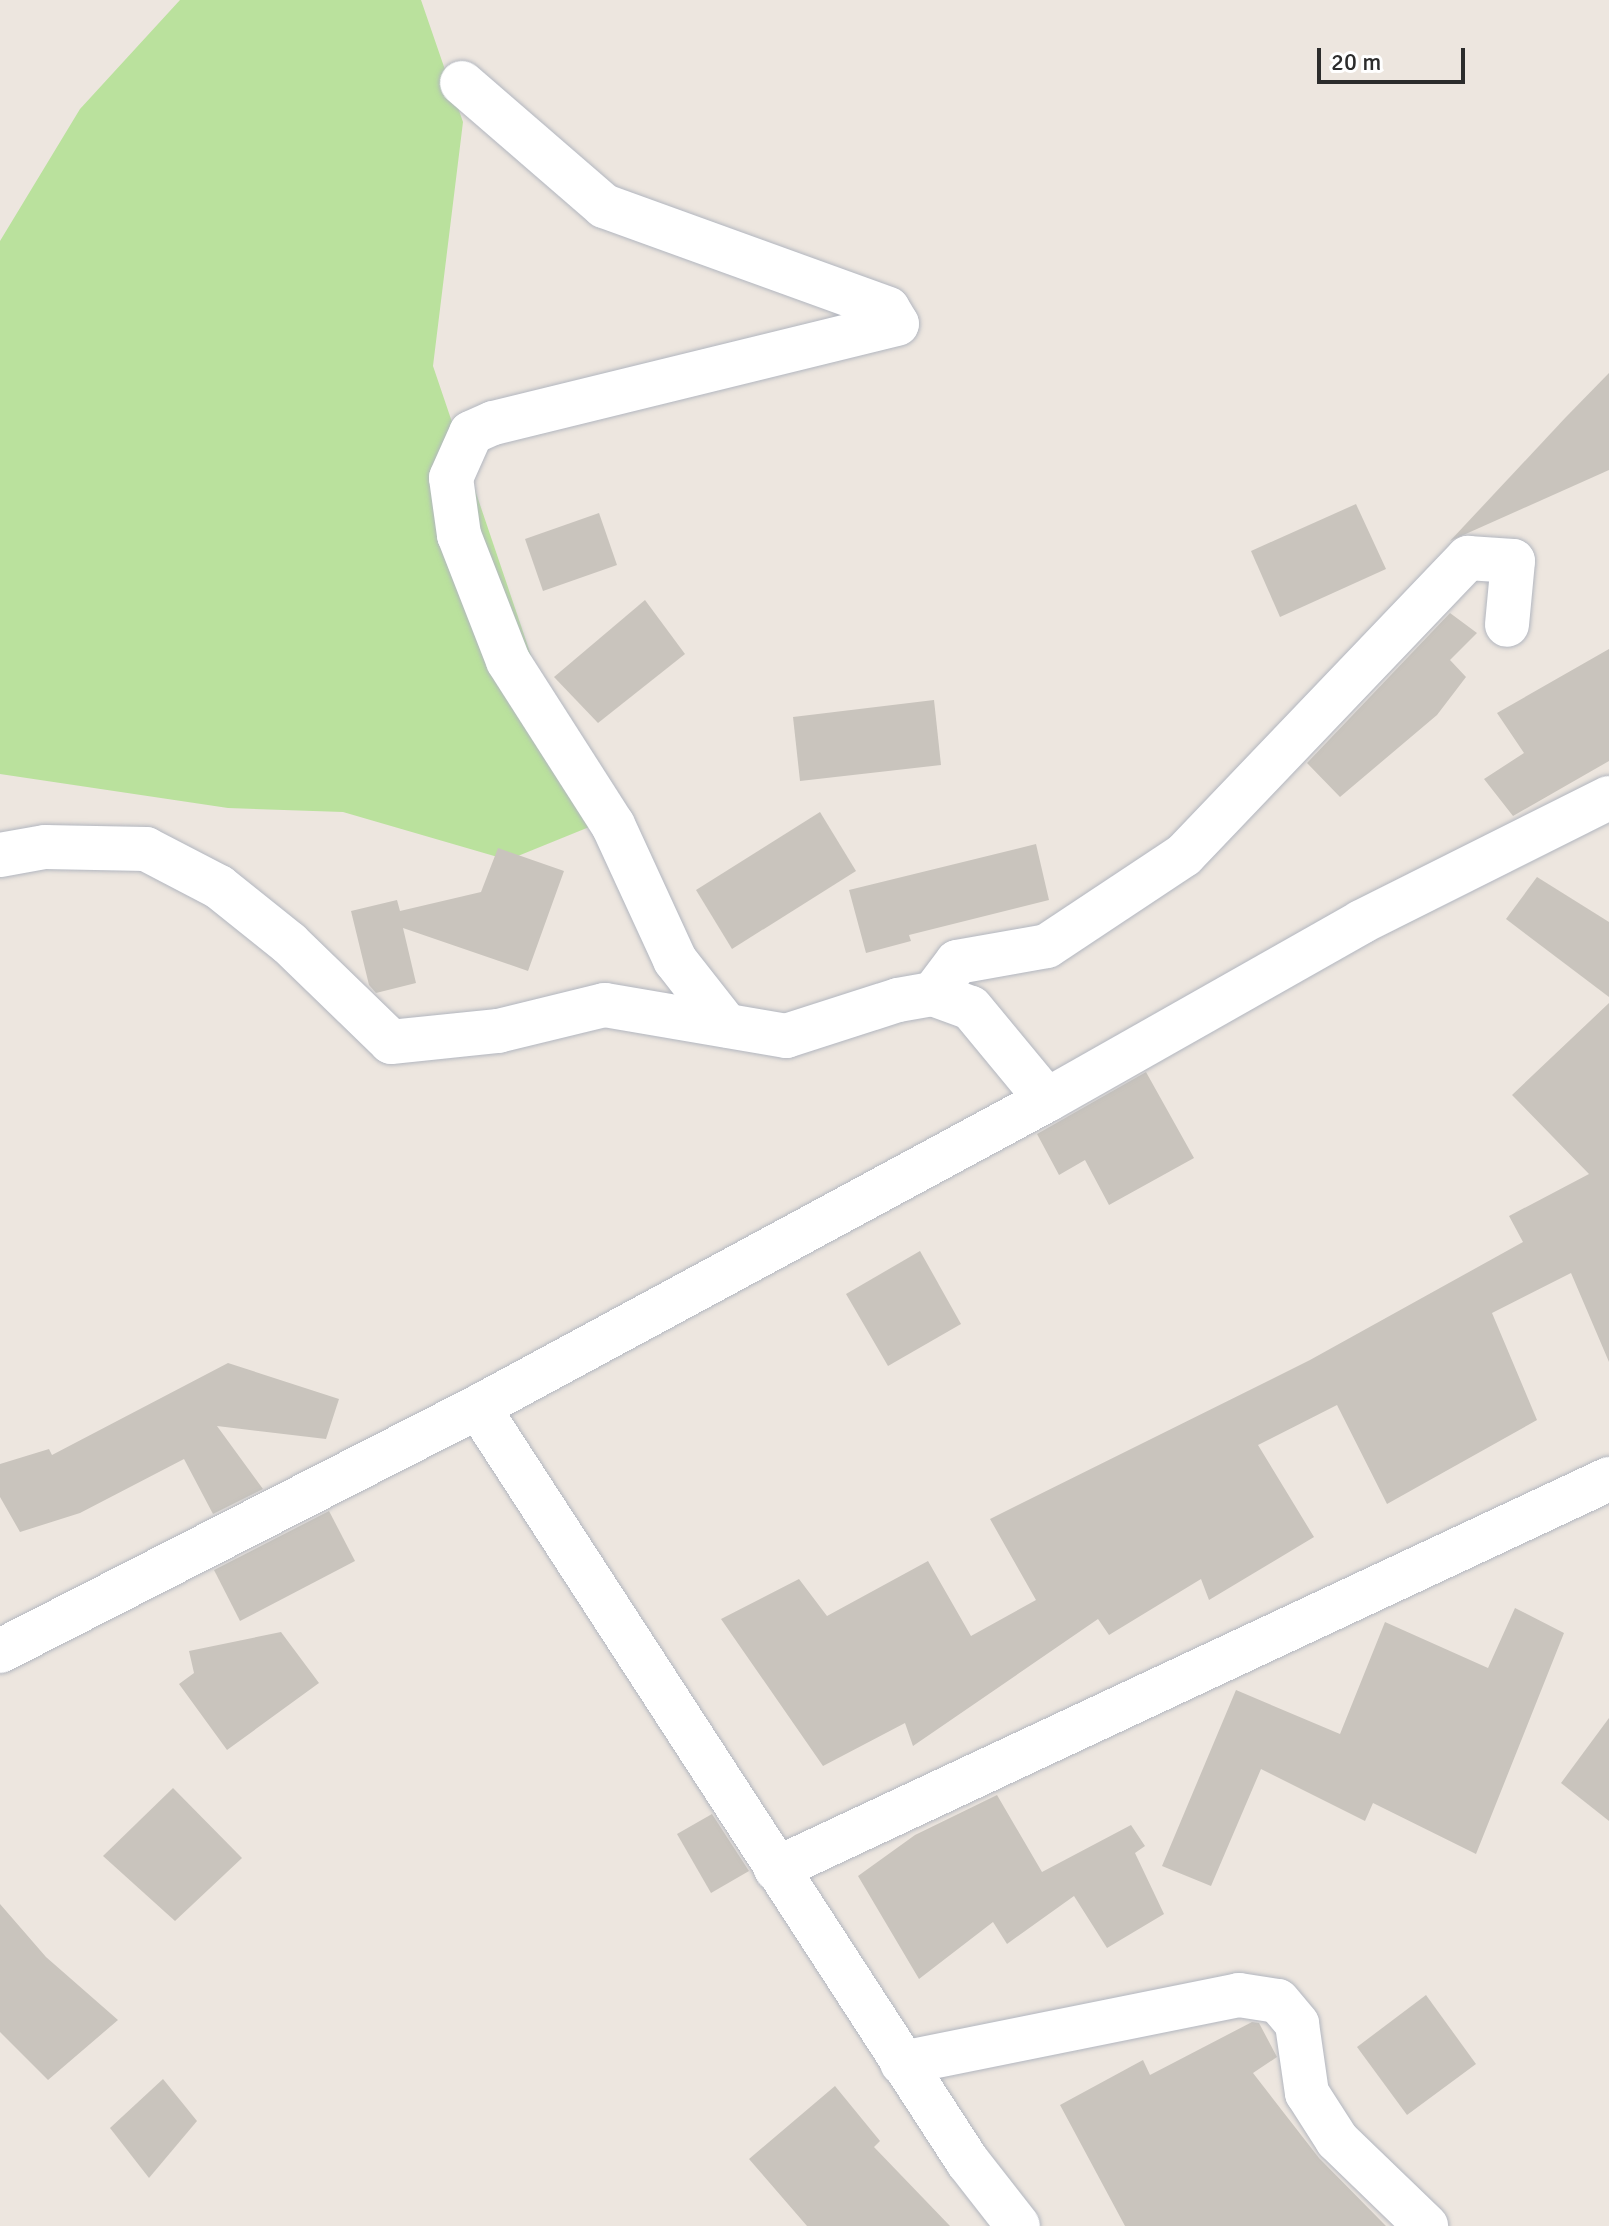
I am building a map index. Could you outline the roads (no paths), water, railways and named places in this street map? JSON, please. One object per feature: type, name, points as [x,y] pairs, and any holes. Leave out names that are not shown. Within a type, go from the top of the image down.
[{"type":"street","points":[[462,83],[604,206],[888,309],[897,324],[493,423],[471,433],[451,478],[459,535],[508,661],[613,825],[675,960],[726,1025]]},
{"type":"street","points":[[933,994],[957,962],[1047,946],[1184,855],[1468,558],[1513,561],[1507,625]]},
{"type":"street","points":[[0,1651],[478,1407],[1047,1100],[1361,922],[1609,798]]},
{"type":"street","points":[[0,855],[45,847],[146,849],[219,887],[289,943],[391,1042],[498,1031],[605,1005],[786,1036],[898,1000],[933,994],[971,1008],[1047,1100]]},
{"type":"street","points":[[478,1407],[902,2063],[968,2162],[1018,2226]]},
{"type":"street","points":[[776,1869],[1609,1479]]},
{"type":"street","points":[[902,2063],[1239,1995],[1278,2001],[1297,2024],[1307,2093],[1337,2140],[1426,2226]]}]
